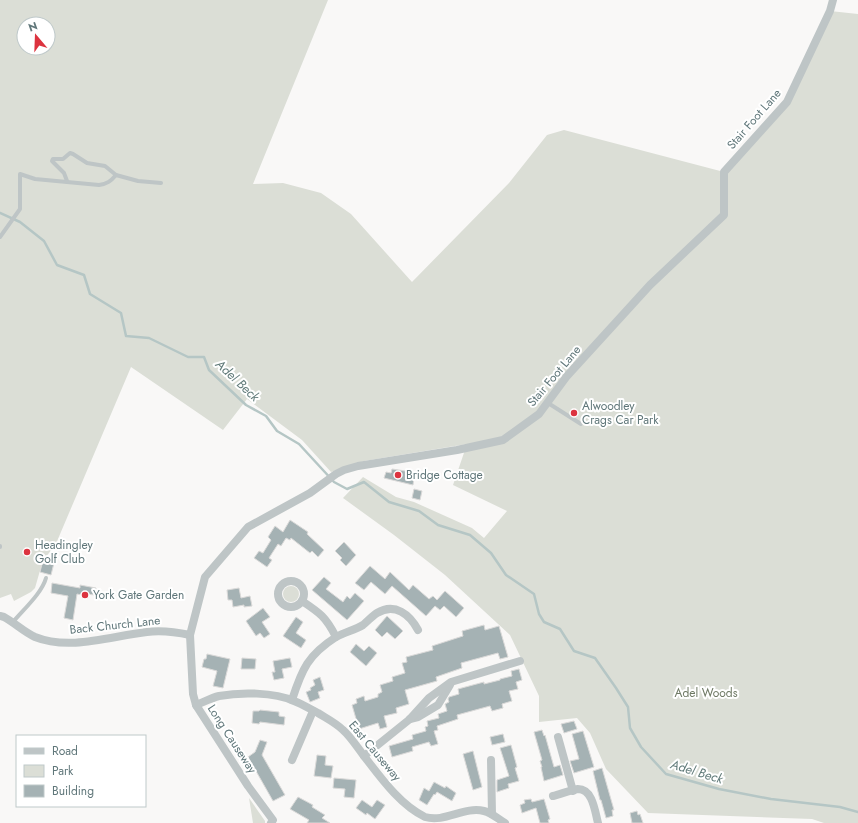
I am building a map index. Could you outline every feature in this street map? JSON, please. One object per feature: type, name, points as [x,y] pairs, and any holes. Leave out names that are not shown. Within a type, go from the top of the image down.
[{"type":"street","name":"Stair Foot Lane","points":[[190,635],[204,577],[248,528],[310,493],[336,474],[358,466],[457,450],[503,440],[539,414],[567,376],[650,285],[724,215],[724,172],[788,102],[830,11],[833,0]]},
{"type":"street","points":[[302,601],[320,612],[328,621],[336,636]]},
{"type":"street","points":[[292,700],[303,670],[319,650],[336,636],[361,626],[377,613],[389,609],[400,610],[414,622],[418,630]]},
{"type":"street","name":"Back Church Lane","points":[[0,616],[13,622],[25,632],[36,637],[61,642],[80,642],[163,631],[190,635]]},
{"type":"street","name":"Long Causeway","points":[[190,635],[196,705],[273,822]]},
{"type":"street","points":[[364,756],[410,719],[429,698],[451,682],[520,661]]},
{"type":"street","name":"East Causeway","points":[[196,705],[218,696],[236,694],[266,694],[292,700],[343,729],[397,796],[424,817],[432,820],[440,819],[477,810],[492,814],[505,823]]},
{"type":"street","points":[[292,760],[313,711]]},
{"type":"street","points":[[558,737],[573,791]]},
{"type":"street","points":[[491,760],[492,814]]},
{"type":"street","points":[[553,796],[578,789],[586,792],[591,797],[598,823]]},
{"type":"lane","points":[[67,181],[64,173],[52,161],[53,159],[63,159],[70,154],[73,154],[87,163],[105,166],[116,175],[138,181],[161,183]]},
{"type":"lane","points":[[0,237],[20,209],[20,174],[35,178],[104,184],[116,175]]},
{"type":"lane","points":[[548,403],[581,424]]},
{"type":"lane","points":[[13,622],[41,590],[46,578]]},
{"type":"green space","name":"Adel Woods","points":[[0,0],[328,0],[253,184],[283,183],[321,193],[351,214],[412,282],[509,183],[547,135],[564,130],[724,172],[787,102],[830,11],[858,14],[858,823],[824,823],[812,819],[648,813],[606,769],[590,733],[577,718],[539,722],[539,696],[510,635],[445,575],[343,498],[363,477],[396,497],[414,502],[472,528],[484,538],[507,511],[453,485],[467,444],[364,461],[331,472],[302,440],[247,399],[223,430],[131,367],[55,546],[43,560],[35,588],[31,592],[14,601],[11,594],[0,598]]},
{"type":"green space","points":[[288,586],[294,586],[299,591],[297,600],[294,602],[288,602],[283,597],[283,591]]},
{"type":"green space","points":[[249,798],[265,821],[265,823],[253,823]]},
{"type":"building","name":"Bridge Cottage","points":[[392,469],[412,472],[411,477],[414,478],[413,485],[384,478],[386,472],[391,473]]},
{"type":"building","points":[[414,489],[422,491],[420,500],[412,498]]},
{"type":"building","points":[[290,520],[308,532],[307,534],[324,550],[318,557],[312,551],[310,553],[291,538],[290,540],[286,538],[281,546],[278,544],[269,558],[272,560],[267,567],[254,558],[259,551],[263,553],[271,540],[268,537],[275,526],[283,532]]},
{"type":"building","points":[[344,542],[356,555],[346,566],[340,560],[342,558],[335,551]]},
{"type":"building","points":[[43,560],[54,563],[51,575],[40,572]]},
{"type":"building","points":[[370,566],[385,579],[390,572],[409,590],[413,585],[429,599],[433,596],[437,600],[445,591],[464,608],[456,617],[444,606],[440,610],[435,606],[426,616],[392,586],[385,594],[371,582],[364,590],[355,583]]},
{"type":"building","points":[[324,577],[331,583],[326,589],[343,602],[347,596],[350,599],[355,593],[364,601],[347,620],[312,590]]},
{"type":"building","points":[[52,583],[80,588],[80,585],[96,588],[95,595],[86,594],[86,596],[77,594],[73,620],[64,618],[68,596],[51,593]]},
{"type":"building","points":[[239,588],[241,598],[250,596],[252,606],[244,607],[244,605],[233,607],[232,600],[228,600],[227,590]]},
{"type":"building","points":[[263,608],[270,617],[262,622],[270,634],[264,638],[260,633],[256,636],[246,621]]},
{"type":"building","points":[[387,616],[403,631],[395,639],[387,632],[382,637],[375,630]]},
{"type":"building","points":[[296,617],[303,622],[296,633],[306,640],[301,648],[283,636]]},
{"type":"building","points":[[484,625],[485,630],[499,626],[508,657],[500,659],[498,653],[461,663],[462,668],[436,677],[437,681],[405,690],[409,704],[396,708],[397,713],[384,716],[387,727],[380,729],[378,723],[359,729],[352,705],[357,703],[356,699],[364,696],[365,701],[378,697],[378,694],[382,692],[380,685],[393,681],[392,677],[405,673],[402,663],[407,662],[406,657],[433,650],[432,646],[463,636],[462,631]]},
{"type":"building","points":[[356,644],[364,651],[369,646],[377,653],[366,666],[350,652]]},
{"type":"building","points":[[207,654],[230,659],[223,688],[213,686],[217,671],[202,667]]},
{"type":"building","points":[[242,658],[256,659],[255,669],[241,669]]},
{"type":"building","points":[[290,658],[292,667],[282,669],[284,678],[274,680],[272,672],[275,672],[273,661]]},
{"type":"building","points":[[519,669],[522,680],[516,682],[518,689],[509,691],[512,701],[502,704],[503,708],[492,711],[490,706],[457,715],[458,719],[437,726],[438,730],[434,731],[438,744],[431,746],[429,742],[412,747],[413,751],[392,757],[389,746],[413,739],[412,735],[426,731],[425,727],[428,726],[427,721],[439,718],[438,714],[447,711],[445,704],[449,702],[449,697],[459,694],[458,689],[484,682],[484,684],[500,680],[512,676],[511,671]]},
{"type":"building","points":[[320,677],[324,690],[318,692],[320,698],[310,702],[306,692],[311,690],[310,688],[315,685],[313,680]]},
{"type":"building","points":[[260,710],[279,712],[279,716],[285,717],[284,725],[260,722],[259,724],[252,723],[253,711]]},
{"type":"building","points":[[574,721],[577,729],[564,733],[561,724]]},
{"type":"building","points":[[542,730],[544,736],[545,735],[554,767],[560,765],[563,775],[544,781],[540,761],[542,760],[534,732]]},
{"type":"building","points":[[583,731],[594,767],[574,773],[570,761],[579,759],[572,734]]},
{"type":"building","points":[[503,734],[505,742],[492,745],[490,737]]},
{"type":"building","points":[[260,740],[267,742],[262,755],[285,795],[273,801],[248,757],[255,752]]},
{"type":"building","points":[[511,745],[519,781],[508,784],[509,788],[497,792],[497,780],[509,776],[500,748]]},
{"type":"building","points":[[473,751],[482,787],[473,790],[463,754]]},
{"type":"building","points":[[317,755],[326,756],[325,765],[333,766],[331,778],[314,776]]},
{"type":"building","points":[[602,768],[614,810],[612,810],[613,816],[606,818],[593,771]]},
{"type":"building","points":[[334,778],[356,780],[354,798],[344,797],[345,789],[333,788]]},
{"type":"building","points":[[434,782],[445,788],[446,786],[456,793],[452,801],[437,792],[427,805],[419,800],[424,788],[429,791]]},
{"type":"building","points":[[298,797],[313,805],[312,807],[325,815],[322,818],[330,823],[307,823],[309,820],[290,809]]},
{"type":"building","points":[[531,799],[532,802],[544,799],[550,819],[548,820],[549,823],[540,823],[536,808],[522,813],[520,805],[525,803],[524,800]]},
{"type":"building","points":[[362,800],[372,807],[377,800],[385,805],[375,819],[356,808]]},
{"type":"building","points":[[637,811],[638,815],[640,814],[643,823],[632,823],[630,813]]},
{"type":"waterway","name":"Adel Beck","points":[[0,213],[20,222],[44,241],[57,265],[84,275],[90,294],[121,313],[126,336],[149,338],[188,357],[204,357],[209,370],[246,405],[266,416],[277,431],[299,444],[334,482],[347,489],[364,482],[389,502],[419,511],[438,525],[470,535],[491,553],[506,575],[534,594],[539,614],[544,622],[560,629],[574,651],[595,658],[628,707],[630,728],[641,747],[666,774],[719,789],[771,799],[840,807],[858,812]]},
{"type":"place","name":"Alwoodley Crags Car Park","points":[[574,413]]},
{"type":"place","name":"Bridge Cottage","points":[[398,475]]},
{"type":"place","name":"Headingley Golf Club","points":[[27,552]]},
{"type":"place","name":"York Gate Garden","points":[[85,595]]}]
